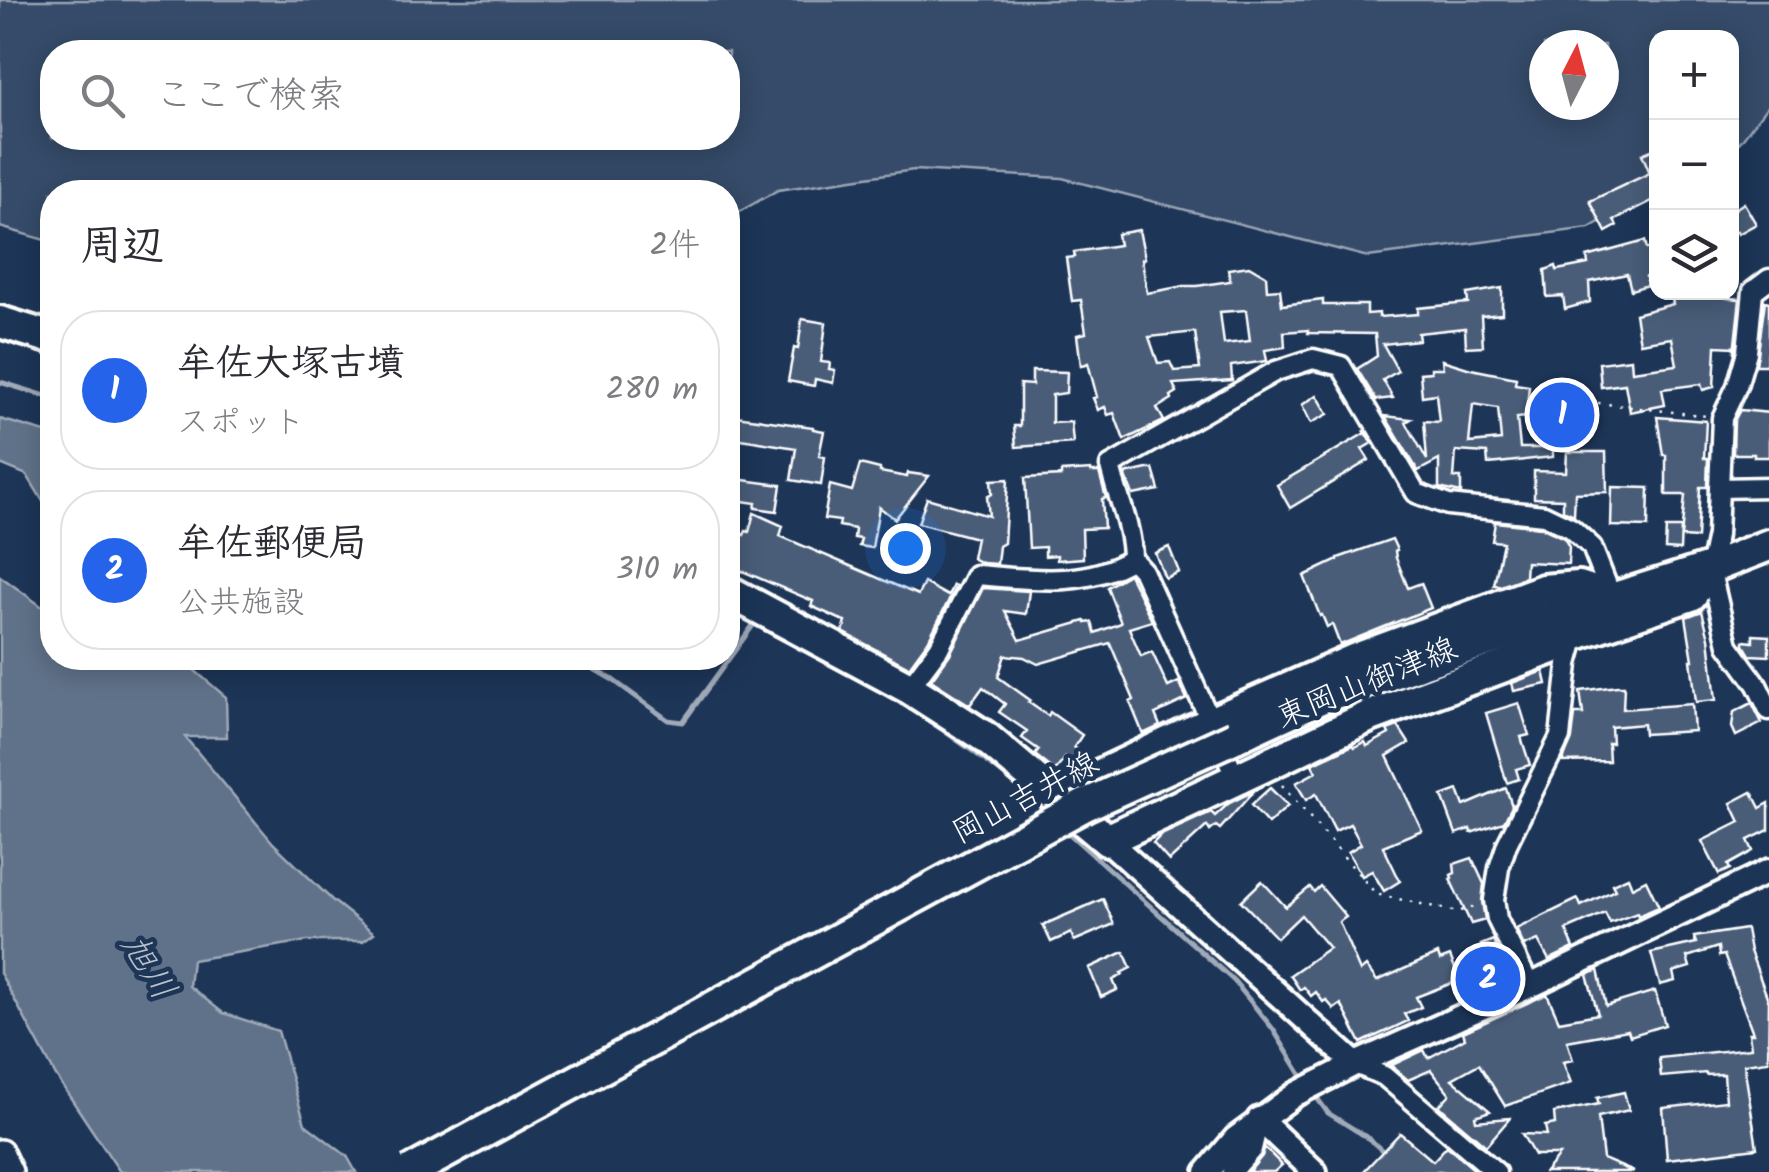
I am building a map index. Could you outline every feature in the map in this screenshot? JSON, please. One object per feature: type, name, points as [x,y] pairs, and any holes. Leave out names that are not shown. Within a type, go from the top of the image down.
[{"type":"main road","points":[[0,322],[40,334]]},
{"type":"main road","name":"岡山吉井線","points":[[1710,568],[1769,545]]},
{"type":"main road","name":"岡山吉井線","points":[[410,1172],[1222,730],[1572,623],[1612,598],[1769,554]]},
{"type":"main road","name":"東岡山御津線","points":[[1107,840],[1368,717],[1555,647],[1572,623],[1691,595],[1710,568]]},
{"type":"main road","name":"東岡山御津線","points":[[1056,796],[1222,730],[1356,659],[1544,590],[1578,588],[1612,598]]},
{"type":"main road","points":[[740,597],[908,688],[985,737],[1107,840]]},
{"type":"main road","points":[[0,1153],[9,1172]]},
{"type":"street","points":[[1769,279],[1753,291],[1747,352],[1722,418],[1717,535],[1710,568],[1728,645],[1757,685],[1769,710]]},
{"type":"street","points":[[1236,778],[1222,730],[1143,571],[1132,559],[1132,538],[1110,466],[1276,371],[1313,359],[1341,366],[1416,493],[1448,505],[1544,515],[1571,528],[1592,547],[1612,598]]},
{"type":"street","points":[[1719,488],[1769,487]]},
{"type":"street","points":[[908,688],[939,648],[976,575],[1053,581],[1113,570],[1132,559]]},
{"type":"street","points":[[1530,986],[1498,919],[1494,900],[1507,844],[1560,737],[1572,623]]},
{"type":"street","points":[[1107,840],[1346,1068],[1384,1076],[1496,1172]]},
{"type":"street","points":[[1207,1172],[1236,1138],[1296,1094],[1769,872]]},
{"type":"street","points":[[1232,1172],[1252,1148],[1259,1119]]},
{"type":"street","points":[[1259,1119],[1316,1172]]},
{"type":"path","points":[[1598,403],[1722,418]]},
{"type":"path","points":[[1265,765],[1376,894],[1458,912],[1494,900]]},
{"type":"shaded area","points":[[0,0],[1769,0],[1769,104],[1740,142],[1739,30],[1649,30],[1649,193],[1589,228],[1368,257],[1062,178],[914,170],[778,190],[740,211],[740,180],[40,180],[40,239],[0,227]]},
{"type":"water","points":[[0,419],[40,431],[40,496],[27,475],[0,464]]},
{"type":"water","name":"旭川","points":[[0,576],[40,605],[40,670],[194,670],[226,697],[227,737],[185,737],[273,843],[332,900],[374,933],[363,941],[307,941],[192,960],[189,986],[223,1013],[278,1031],[305,1124],[347,1156],[356,1172],[120,1172],[56,1076],[0,973]]},
{"type":"building","points":[[1649,151],[1649,171],[1642,154]]},
{"type":"building","points":[[1649,173],[1649,202],[1614,220],[1617,226],[1606,232],[1590,201]]},
{"type":"building","points":[[1744,203],[1756,224],[1739,233],[1739,210]]},
{"type":"building","points":[[1139,230],[1147,293],[1230,281],[1228,269],[1249,266],[1266,276],[1267,290],[1280,289],[1282,305],[1323,300],[1323,305],[1367,305],[1367,314],[1379,313],[1379,317],[1418,314],[1418,308],[1468,303],[1467,294],[1502,288],[1502,314],[1481,316],[1483,346],[1466,347],[1465,328],[1418,333],[1419,340],[1383,344],[1398,371],[1383,380],[1393,398],[1376,400],[1357,369],[1377,356],[1375,334],[1284,332],[1285,347],[1265,350],[1267,361],[1231,366],[1232,380],[1173,384],[1177,392],[1157,408],[1164,421],[1124,440],[1114,413],[1108,415],[1105,407],[1098,410],[1088,363],[1081,366],[1077,335],[1086,333],[1081,300],[1072,301],[1066,258],[1075,257],[1074,252],[1119,245],[1117,234]],"holes":[[[1246,310],[1250,341],[1224,344],[1220,312]],[[1195,332],[1200,369],[1174,371],[1170,362],[1158,363],[1149,337]]]},
{"type":"building","points":[[1645,241],[1649,248],[1648,285],[1631,290],[1627,274],[1589,282],[1590,302],[1565,309],[1563,296],[1547,297],[1545,270],[1588,264],[1587,257]]},
{"type":"building","points":[[1740,299],[1734,353],[1734,347],[1716,346],[1714,387],[1703,390],[1701,384],[1662,389],[1665,405],[1630,412],[1625,384],[1601,387],[1599,363],[1631,359],[1632,371],[1677,365],[1672,338],[1640,343],[1635,314],[1673,304],[1672,300]]},
{"type":"building","points":[[1765,301],[1769,302],[1769,346],[1766,365],[1756,365]]},
{"type":"building","points":[[802,319],[826,323],[821,362],[830,363],[829,369],[835,370],[833,383],[815,379],[814,386],[788,381]]},
{"type":"building","points":[[1442,360],[1516,378],[1515,384],[1529,386],[1526,417],[1517,418],[1520,448],[1553,448],[1553,457],[1488,464],[1487,453],[1456,451],[1454,478],[1461,478],[1461,493],[1439,488],[1439,460],[1418,471],[1385,416],[1411,419],[1406,422],[1427,460],[1424,421],[1439,422],[1436,394],[1422,396],[1420,373],[1443,368]],"holes":[[[1473,404],[1498,408],[1501,440],[1469,443]]]},
{"type":"building","points":[[1032,371],[1067,372],[1066,393],[1052,395],[1052,423],[1071,422],[1073,443],[1016,447],[1014,426],[1020,426],[1020,384],[1032,385]]},
{"type":"building","points":[[1317,395],[1328,414],[1311,423],[1302,405]]},
{"type":"building","points":[[1740,410],[1769,413],[1769,457],[1733,454],[1734,421]]},
{"type":"building","points":[[740,417],[824,431],[819,456],[825,457],[821,485],[791,480],[796,448],[740,439]]},
{"type":"building","points":[[1657,417],[1706,421],[1707,487],[1700,487],[1697,538],[1681,537],[1685,495],[1666,495],[1666,455]]},
{"type":"building","points":[[1363,430],[1372,443],[1362,449],[1369,460],[1290,508],[1277,485],[1365,433]]},
{"type":"building","points":[[1567,452],[1606,452],[1607,492],[1575,493],[1574,515],[1563,510],[1563,499],[1534,498],[1534,471],[1566,472]]},
{"type":"building","points":[[860,464],[907,477],[908,473],[929,476],[895,519],[879,507],[872,548],[859,546],[861,539],[854,538],[855,529],[839,526],[840,521],[824,519],[830,485],[852,491]]},
{"type":"building","points":[[1153,469],[1159,490],[1133,495],[1125,474]]},
{"type":"building","points":[[1099,472],[1106,498],[1102,499],[1104,528],[1082,529],[1083,558],[1057,560],[1057,555],[1045,556],[1045,547],[1029,548],[1025,478]]},
{"type":"building","points":[[1008,479],[1004,543],[999,546],[997,564],[972,558],[976,538],[918,523],[927,498],[989,516],[987,497],[992,494],[991,480]]},
{"type":"building","points":[[740,480],[781,485],[777,511],[755,508],[756,503],[740,501]]},
{"type":"building","points":[[1612,487],[1649,488],[1648,527],[1611,526]]},
{"type":"building","points":[[754,513],[783,526],[780,536],[918,595],[924,583],[948,596],[956,586],[928,641],[909,667],[843,632],[846,622],[811,606],[813,601],[740,570],[740,533],[749,532]]},
{"type":"building","points":[[1495,522],[1541,527],[1564,538],[1569,547],[1568,564],[1526,562],[1525,577],[1494,585],[1503,542],[1492,541]]},
{"type":"building","points":[[1666,528],[1681,528],[1680,550],[1665,549]]},
{"type":"building","points":[[1392,539],[1408,588],[1421,583],[1431,608],[1340,645],[1332,624],[1327,627],[1320,616],[1304,576],[1338,558]]},
{"type":"building","points":[[1169,547],[1179,572],[1165,578],[1155,553]]},
{"type":"building","points":[[1129,574],[1152,621],[1129,628],[1141,656],[1152,652],[1168,687],[1179,682],[1187,699],[1155,714],[1160,726],[1143,734],[1130,702],[1134,700],[1110,643],[1038,664],[1024,657],[1005,655],[998,677],[1048,716],[1050,712],[1082,735],[1074,747],[1089,759],[1076,766],[1066,757],[1055,771],[1035,755],[1039,750],[1022,738],[1027,731],[999,712],[1005,704],[983,687],[970,705],[931,680],[950,654],[983,588],[1029,591],[1026,614],[1005,611],[1020,640],[1085,621],[1092,622],[1095,633],[1121,623],[1107,587]]},
{"type":"building","points":[[1702,611],[1716,700],[1696,702],[1686,617]]},
{"type":"building","points":[[1753,635],[1769,636],[1769,656],[1750,655],[1744,641],[1753,642]]},
{"type":"building","points":[[1544,671],[1547,684],[1514,691],[1512,683]]},
{"type":"building","points":[[1624,686],[1623,709],[1692,704],[1694,731],[1644,734],[1643,724],[1611,727],[1609,761],[1562,762],[1572,739],[1575,714],[1583,714],[1580,691]]},
{"type":"building","points":[[1519,703],[1529,735],[1521,737],[1530,765],[1516,769],[1519,779],[1507,783],[1486,713]]},
{"type":"building","points":[[1752,703],[1762,723],[1736,736],[1732,727],[1734,712]]},
{"type":"building","points":[[1398,726],[1409,743],[1387,756],[1422,830],[1383,846],[1400,881],[1384,891],[1372,871],[1362,876],[1348,852],[1361,844],[1350,824],[1335,831],[1316,794],[1306,800],[1296,783],[1316,772],[1312,764],[1353,745],[1365,742],[1367,746]]},
{"type":"building","points":[[1270,788],[1288,806],[1268,824],[1251,805]]},
{"type":"building","points":[[1506,788],[1512,806],[1504,822],[1456,834],[1442,796],[1458,790],[1464,806]]},
{"type":"building","points":[[1254,791],[1220,829],[1216,826],[1210,831],[1207,826],[1169,861],[1153,843],[1161,835],[1211,812],[1215,816],[1228,804]]},
{"type":"building","points":[[1752,792],[1760,808],[1769,803],[1769,830],[1748,840],[1753,851],[1719,874],[1702,841],[1740,822],[1731,803]]},
{"type":"building","points":[[1472,858],[1484,884],[1485,920],[1471,924],[1450,879],[1455,873],[1454,864]]},
{"type":"building","points":[[1628,877],[1632,887],[1646,880],[1659,907],[1610,923],[1605,913],[1566,930],[1574,948],[1549,960],[1538,940],[1524,946],[1516,929],[1578,899],[1581,906],[1615,890],[1612,884]]},
{"type":"building","points":[[1262,881],[1286,907],[1310,887],[1314,892],[1320,886],[1346,917],[1339,922],[1360,971],[1366,966],[1377,981],[1438,954],[1440,960],[1450,956],[1460,980],[1416,997],[1421,1007],[1404,1014],[1408,1021],[1361,1043],[1341,1004],[1334,1009],[1316,992],[1311,996],[1304,987],[1300,990],[1290,975],[1329,948],[1301,915],[1277,938],[1241,901]]},
{"type":"building","points":[[1103,899],[1114,924],[1074,941],[1071,933],[1051,942],[1043,925]]},
{"type":"building","points":[[1746,929],[1769,1002],[1768,1061],[1744,1064],[1757,1148],[1667,1159],[1663,1108],[1726,1101],[1724,1074],[1661,1077],[1659,1058],[1751,1048],[1749,1033],[1753,1033],[1718,947],[1687,957],[1690,967],[1673,972],[1675,981],[1660,985],[1651,953],[1696,943],[1694,937]]},
{"type":"building","points":[[1493,940],[1512,977],[1498,984],[1481,945]]},
{"type":"building","points":[[1124,952],[1131,968],[1113,980],[1117,990],[1101,997],[1089,968]]},
{"type":"building","points":[[1598,970],[1606,1006],[1655,991],[1665,1025],[1630,1036],[1628,1030],[1567,1041],[1573,1060],[1563,1062],[1571,1083],[1505,1106],[1479,1064],[1452,1079],[1490,1111],[1475,1116],[1476,1121],[1510,1118],[1486,1146],[1439,1106],[1450,1094],[1431,1070],[1408,1080],[1392,1065],[1424,1050],[1428,1058],[1465,1038],[1463,1032],[1547,994],[1559,1021],[1598,1014],[1587,975]]},
{"type":"building","points":[[1624,1092],[1629,1110],[1598,1117],[1603,1159],[1634,1172],[1545,1172],[1559,1155],[1534,1155],[1522,1134],[1547,1135],[1545,1126],[1555,1124],[1554,1113],[1599,1104],[1597,1098]]},
{"type":"building","points":[[1400,1133],[1433,1161],[1447,1146],[1477,1172],[1363,1172]]},
{"type":"building","points":[[1265,1148],[1282,1165],[1274,1172],[1249,1172],[1262,1156]]},
{"type":"waterway","points":[[0,382],[40,394]]},
{"type":"waterway","points":[[740,643],[754,624],[847,672],[965,746],[1046,812]]},
{"type":"waterway","points":[[596,670],[668,720],[683,722],[721,670]]},
{"type":"waterway","points":[[1065,830],[1234,981],[1273,1029],[1305,1081]]},
{"type":"waterway","points":[[1314,1094],[1328,1113],[1385,1153]]},
{"type":"place","name":"牟佐大塚古墳","points":[[1562,415]]},
{"type":"place","name":"牟佐郵便局","points":[[1488,979]]}]
